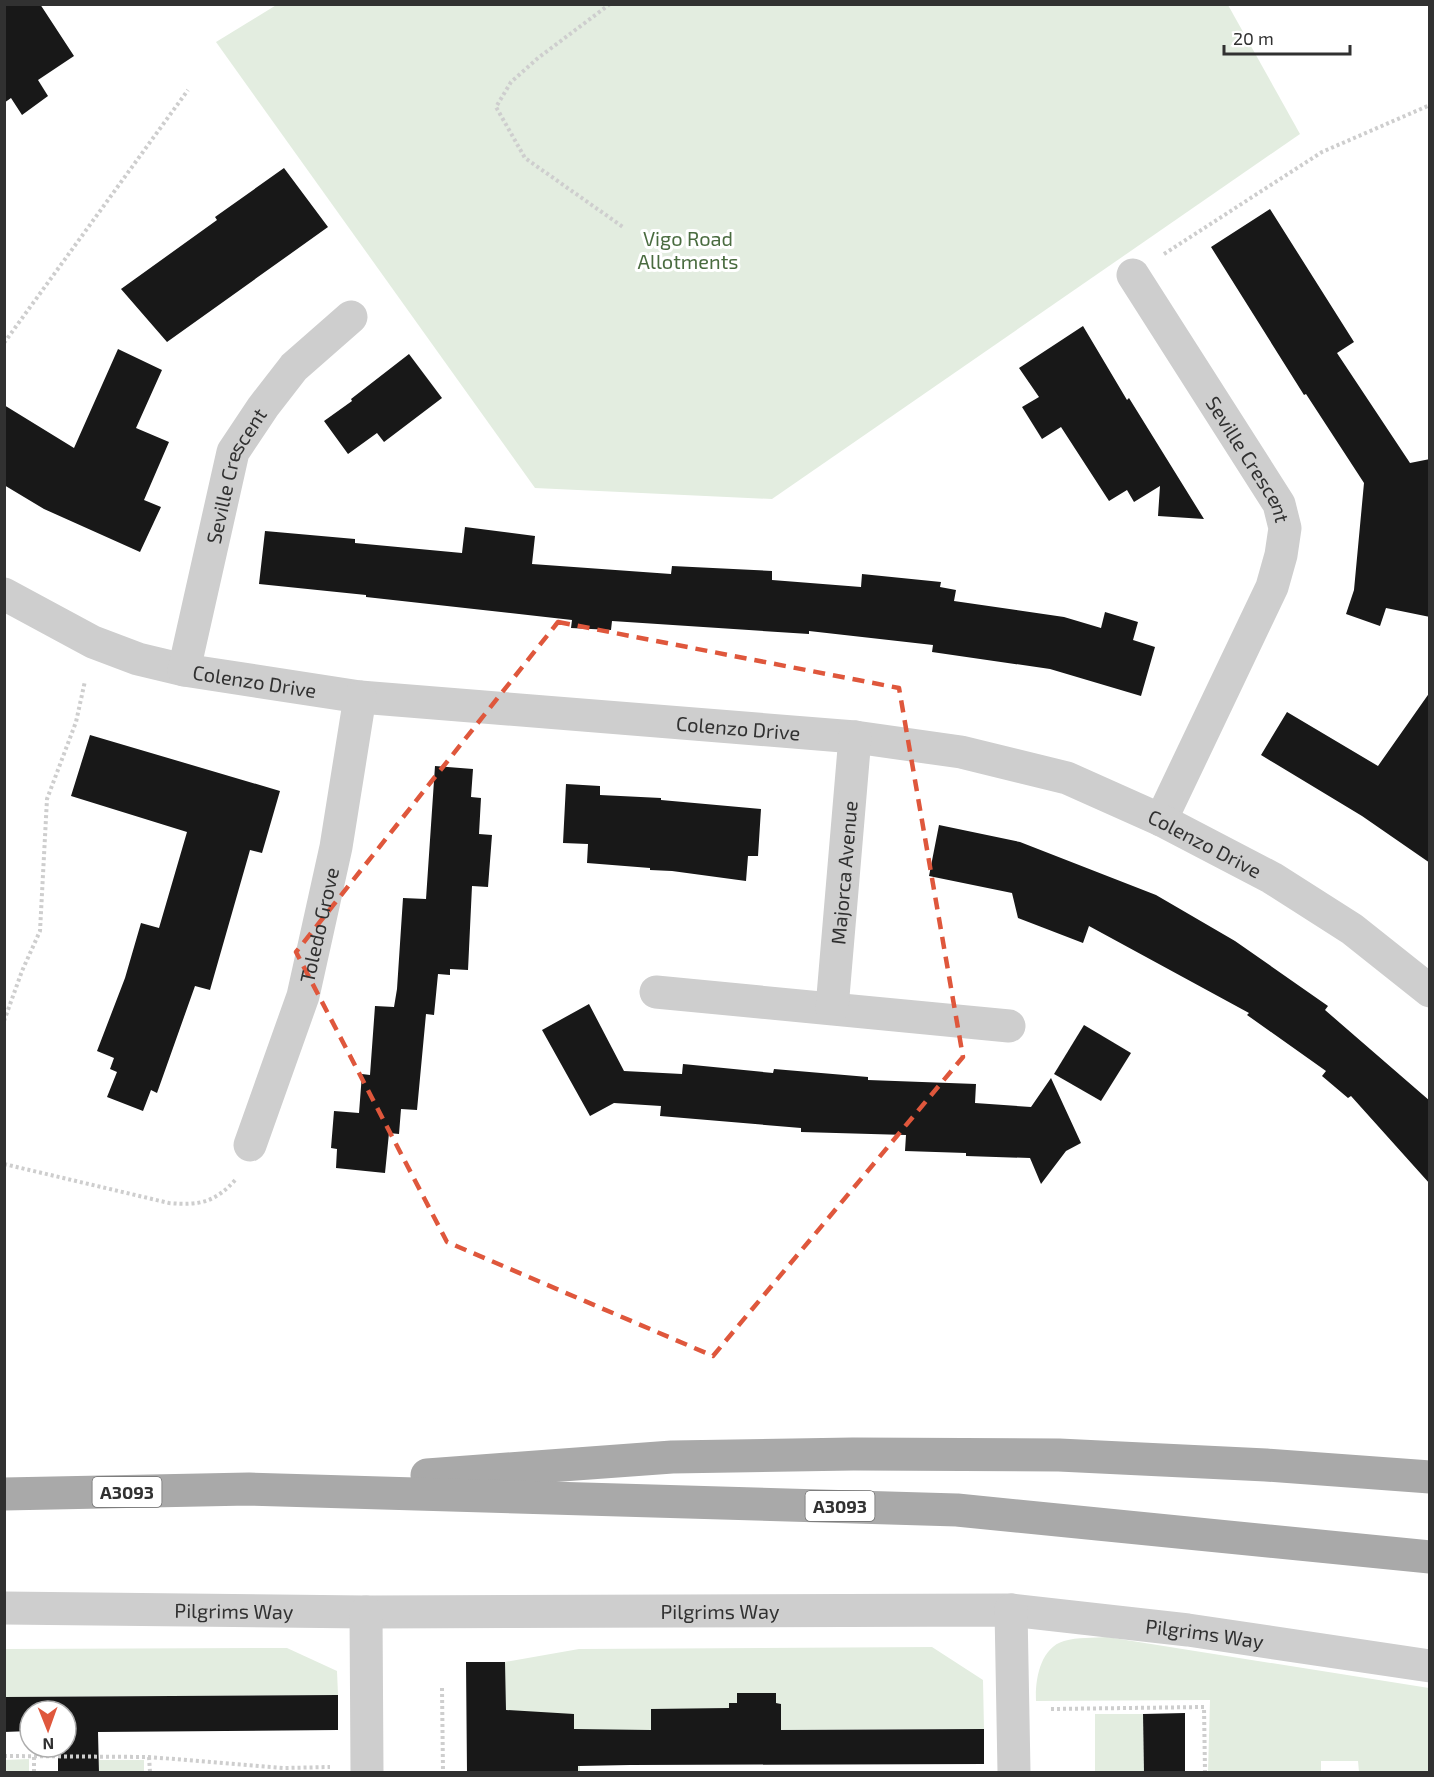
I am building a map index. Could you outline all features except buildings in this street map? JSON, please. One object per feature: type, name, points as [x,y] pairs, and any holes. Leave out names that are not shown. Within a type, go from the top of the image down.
[{"type":"main road","name":"A3093","points":[[249,1489],[672,1457],[853,1454],[1059,1455],[1266,1465],[1430,1477]]},
{"type":"main road","name":"A3093","points":[[4,1494],[249,1489],[957,1510],[1430,1557]]},
{"type":"street","name":"Seville Crescent","points":[[1132,275],[1280,504],[1285,528],[1281,555],[1272,587],[1161,820]]},
{"type":"street","name":"Seville Crescent","points":[[184,670],[233,452],[263,407],[294,367],[351,317]]},
{"type":"street","name":"Colenzo Drive","points":[[4,594],[93,642],[138,658],[184,670],[360,697],[855,737],[961,752],[1067,778],[1161,820],[1282,885],[1352,929],[1430,991]]},
{"type":"street","name":"Toledo Grove","points":[[250,1145],[303,996],[336,847],[360,697]]},
{"type":"street","name":"Majorca Avenue","points":[[832,1008],[855,737]]},
{"type":"street","points":[[656,992],[1009,1026]]},
{"type":"street","name":"Pilgrims Way","points":[[4,1608],[366,1612],[1011,1610],[1188,1630],[1430,1666]]},
{"type":"street","points":[[1011,1610],[1014,1773]]},
{"type":"street","points":[[366,1612],[367,1770]]},
{"type":"path","points":[[610,4],[538,58],[511,82],[496,107],[525,158],[622,227]]},
{"type":"path","points":[[4,343],[188,90]]},
{"type":"path","points":[[1132,275],[1322,152],[1430,105]]},
{"type":"path","points":[[4,1021],[22,971],[40,931],[47,799],[76,722],[93,642]]},
{"type":"path","points":[[4,1164],[169,1203],[189,1205],[210,1200],[227,1189],[236,1179],[244,1164],[250,1145]]},
{"type":"path","points":[[442,1688],[443,1773]]},
{"type":"path","points":[[1013,1709],[1204,1707],[1205,1773]]},
{"type":"path","points":[[78,1756],[149,1757],[284,1768],[367,1770]]},
{"type":"path","points":[[149,1757],[150,1773]]},
{"type":"highlighted area","points":[[558,622],[899,688],[963,1057],[713,1356],[447,1242],[296,952]]},
{"type":"green space","name":"Vigo Road Allotments","points":[[278,4],[1228,5],[1300,134],[772,499],[535,488],[216,42]]},
{"type":"green space","points":[[1107,1637],[1429,1688],[1429,1772],[1359,1772],[1358,1761],[1321,1761],[1321,1772],[1208,1772],[1210,1700],[1036,1701],[1038,1675],[1049,1650],[1064,1641]]},
{"type":"green space","points":[[932,1647],[983,1680],[984,1729],[781,1730],[781,1704],[737,1693],[737,1703],[729,1703],[729,1729],[651,1710],[651,1730],[580,1730],[580,1772],[506,1772],[505,1662],[579,1649]]},
{"type":"green space","points":[[287,1648],[337,1671],[338,1695],[5,1697],[4,1649]]},
{"type":"green space","points":[[1095,1714],[1143,1714],[1144,1772],[1095,1772]]},
{"type":"green space","points":[[29,1759],[29,1772],[5,1772],[5,1760]]},
{"type":"green space","points":[[99,1760],[144,1760],[144,1772],[99,1772]]}]
